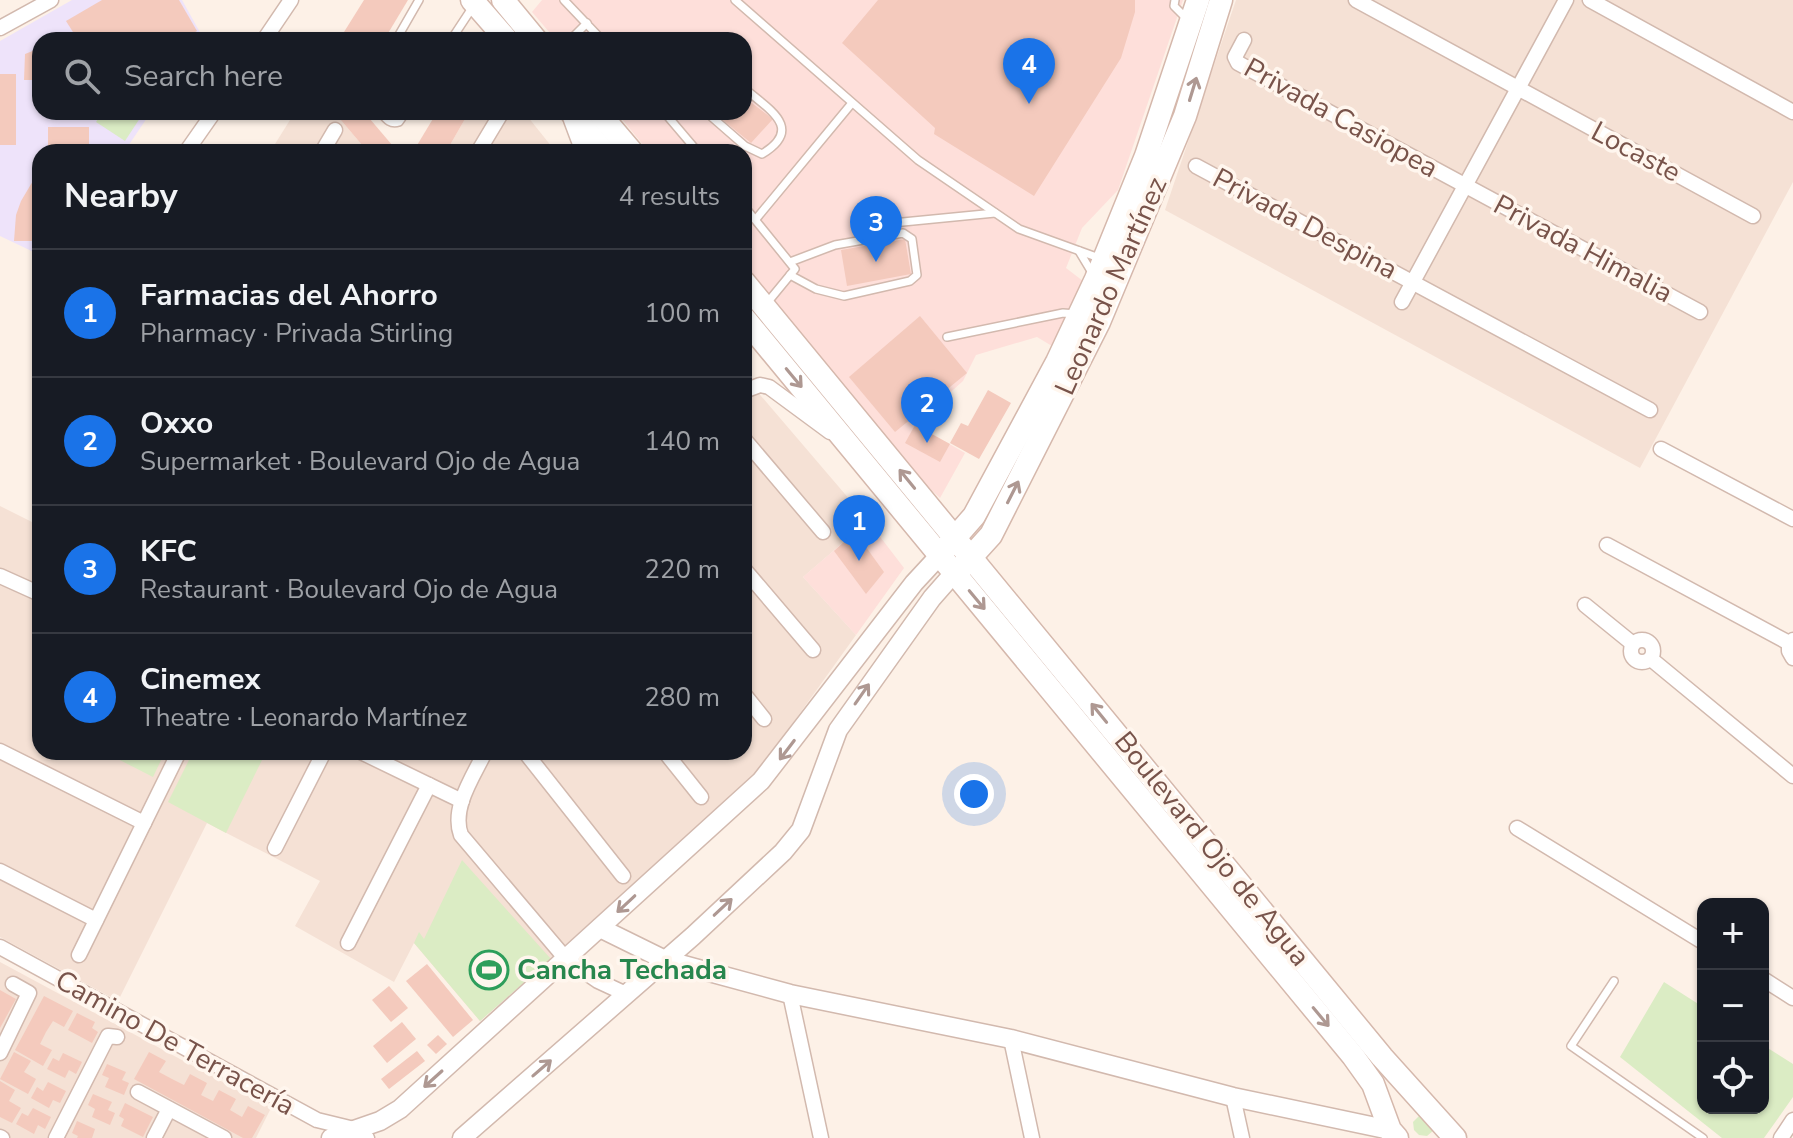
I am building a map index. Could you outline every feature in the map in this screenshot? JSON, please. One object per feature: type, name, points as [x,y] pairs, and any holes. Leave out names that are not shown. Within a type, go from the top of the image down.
[{"type":"main road","points":[[503,0],[529,32]]},
{"type":"main road","name":"Leonardo Martínez","points":[[972,558],[991,535],[1075,370],[1198,0]]},
{"type":"main road","name":"Leonardo Martínez","points":[[956,539],[974,516],[1079,315],[1132,244],[1185,116],[1221,0]]},
{"type":"main road","points":[[474,2],[500,32]]},
{"type":"main road","points":[[576,120],[597,144]]},
{"type":"main road","points":[[605,120],[625,144]]},
{"type":"main road","points":[[1103,279],[1132,244]]},
{"type":"main road","name":"Boulevard Ojo de Agua","points":[[752,291],[1423,1104],[1444,1134]]},
{"type":"main road","name":"Boulevard Ojo de Agua","points":[[752,327],[1353,1056],[1373,1084],[1393,1134]]},
{"type":"main road","points":[[939,556],[956,539]]},
{"type":"main road","points":[[954,573],[972,558]]},
{"type":"main road","points":[[1393,1134],[1403,1113],[1423,1104]]},
{"type":"street","points":[[0,28],[51,0]]},
{"type":"street","points":[[269,32],[291,0]]},
{"type":"street","name":"Locaste","points":[[1356,0],[1753,216]]},
{"type":"street","points":[[1402,302],[1566,0]]},
{"type":"street","points":[[1590,0],[1793,112]]},
{"type":"street","name":"Privada Casiopea","points":[[1244,40],[1235,57],[1238,63],[1465,187]]},
{"type":"street","points":[[192,144],[208,120]]},
{"type":"street","points":[[483,144],[497,120]]},
{"type":"street","points":[[572,120],[580,144]]},
{"type":"street","points":[[327,144],[335,130]]},
{"type":"street","name":"Privada Despina","points":[[1196,166],[1650,410]]},
{"type":"street","name":"Privada Himalia","points":[[1465,187],[1700,312]]},
{"type":"street","points":[[752,388],[760,385],[779,392],[824,429],[848,441]]},
{"type":"street","points":[[752,448],[823,532]]},
{"type":"street","points":[[1661,449],[1793,519]]},
{"type":"street","points":[[1607,545],[1792,647]]},
{"type":"street","points":[[331,1138],[361,1133],[400,1109],[761,781],[914,583],[939,556]]},
{"type":"street","points":[[462,1138],[783,852],[801,830],[838,730],[932,598],[954,573]]},
{"type":"street","points":[[0,576],[32,590]]},
{"type":"street","points":[[752,578],[813,650]]},
{"type":"street","points":[[1585,605],[1633,644],[1631,652],[1635,660],[1643,662],[1651,659],[1793,776]]},
{"type":"street","points":[[752,704],[764,719]]},
{"type":"street","points":[[0,751],[144,823]]},
{"type":"street","points":[[79,955],[175,760]]},
{"type":"street","points":[[275,848],[320,760]]},
{"type":"street","points":[[377,760],[462,801]]},
{"type":"street","points":[[481,760],[462,801],[458,825],[461,835],[566,959],[598,981],[626,994]]},
{"type":"street","points":[[531,760],[623,876]]},
{"type":"street","points":[[671,760],[701,797]]},
{"type":"street","points":[[348,943],[429,785]]},
{"type":"street","points":[[1517,828],[1697,938]]},
{"type":"street","points":[[0,871],[96,920]]},
{"type":"street","points":[[600,928],[665,960],[790,994],[1011,1039],[1233,1097],[1393,1134]]},
{"type":"street","name":"Camino De Terracería","points":[[0,947],[317,1120],[361,1133]]},
{"type":"street","points":[[1769,983],[1793,998]]},
{"type":"street","points":[[0,1053],[29,993],[13,984]]},
{"type":"street","points":[[790,994],[821,1138]]},
{"type":"street","points":[[56,1138],[108,1036],[117,1037]]},
{"type":"street","points":[[1011,1039],[1032,1138]]},
{"type":"street","points":[[138,1092],[224,1138]]},
{"type":"street","points":[[1233,1097],[1242,1138]]},
{"type":"street","points":[[154,1138],[169,1109]]},
{"type":"street","points":[[1781,1138],[1793,1120]]},
{"type":"lane","points":[[401,32],[419,0]]},
{"type":"lane","points":[[564,0],[595,32]]},
{"type":"lane","points":[[735,0],[918,160],[1019,229],[1079,251],[1103,279]]},
{"type":"lane","points":[[1175,0],[1174,6],[1191,22]]},
{"type":"lane","points":[[456,32],[474,2]]},
{"type":"lane","points":[[578,32],[587,23]]},
{"type":"lane","points":[[752,95],[777,116],[782,124],[782,136],[775,146],[762,154],[752,149]]},
{"type":"lane","points":[[756,219],[852,103]]},
{"type":"lane","points":[[671,120],[691,144]]},
{"type":"lane","points":[[715,120],[743,144]]},
{"type":"lane","points":[[862,226],[995,213]]},
{"type":"lane","points":[[752,215],[795,269],[765,306]]},
{"type":"lane","points":[[790,262],[835,245],[903,233],[912,239],[917,275],[910,281],[844,296],[816,289],[790,275]]},
{"type":"lane","points":[[1079,251],[1103,279]]},
{"type":"lane","points":[[947,337],[1063,313],[1079,315]]},
{"type":"lane","points":[[1614,981],[1571,1046],[1703,1138]]},
{"type":"shaded area","points":[[72,0],[182,0],[200,32],[32,32],[32,120],[146,120],[129,144],[32,144],[32,251],[0,236],[0,41]]},
{"type":"shaded area","points":[[542,0],[1183,0],[1118,190],[1082,228],[1066,268],[1083,281],[1052,346],[1037,337],[976,355],[963,381],[915,424],[965,453],[940,498],[896,457],[752,276],[752,144],[642,144],[623,120],[752,120],[752,32],[549,32],[532,12]]},
{"type":"shaded area","points":[[1236,0],[1793,0],[1793,182],[1640,468],[1165,210]]},
{"type":"shaded area","points":[[290,120],[341,120],[361,144],[275,144]]},
{"type":"shaded area","points":[[464,120],[530,120],[550,144],[451,144]]},
{"type":"shaded area","points":[[752,385],[868,521],[803,577],[856,635],[757,773],[480,1021],[414,943],[394,982],[295,926],[320,881],[207,823],[118,1001],[0,937],[0,506],[32,522],[32,760],[752,760]]},
{"type":"shaded area","points":[[868,521],[904,568],[856,635],[803,577]]},
{"type":"shaded area","points":[[0,962],[271,1108],[256,1138],[0,1138]]},
{"type":"green space","points":[[97,120],[139,120],[125,141],[96,122]]},
{"type":"green space","points":[[120,760],[161,760],[153,777]]},
{"type":"green space","points":[[189,760],[262,760],[226,833],[168,802]]},
{"type":"green space","points":[[462,860],[551,959],[480,1021],[414,943],[419,932],[424,939]]},
{"type":"green space","points":[[1664,982],[1697,1003],[1697,1114],[1769,1114],[1769,1049],[1793,1064],[1793,1097],[1764,1138],[1722,1138],[1620,1057]]},
{"type":"green space","points":[[1420,1115],[1434,1130],[1427,1136],[1419,1135],[1414,1130],[1413,1122]]},
{"type":"building","points":[[102,0],[179,0],[197,31],[73,32],[66,21]]},
{"type":"building","points":[[364,0],[408,0],[389,32],[344,32]]},
{"type":"building","points":[[878,0],[1135,0],[1135,12],[1121,58],[1034,196],[934,134],[935,128],[842,43]]},
{"type":"building","points":[[32,51],[32,80],[24,80],[25,54]]},
{"type":"building","points":[[0,74],[16,74],[16,145],[0,145]]},
{"type":"building","points":[[752,103],[773,119],[751,143],[723,120],[752,120]]},
{"type":"building","points":[[341,120],[371,120],[391,144],[361,144]]},
{"type":"building","points":[[432,120],[464,120],[451,144],[418,144]]},
{"type":"building","points":[[48,127],[89,127],[89,144],[48,144]]},
{"type":"building","points":[[32,182],[32,241],[14,241],[16,215]]},
{"type":"building","points":[[905,239],[911,274],[847,286],[841,250]]},
{"type":"building","points":[[920,316],[967,373],[895,432],[849,377]]},
{"type":"building","points":[[988,390],[1011,403],[979,459],[950,443],[961,423],[968,426]]},
{"type":"building","points":[[915,425],[950,444],[940,462],[905,443]]},
{"type":"building","points":[[855,532],[884,572],[866,594],[834,551]]},
{"type":"building","points":[[427,964],[473,1020],[453,1037],[406,981]]},
{"type":"building","points":[[389,986],[408,1008],[391,1022],[372,1000]]},
{"type":"building","points":[[0,990],[16,999],[0,1028]]},
{"type":"building","points":[[44,996],[73,1011],[64,1027],[53,1021],[46,1032],[40,1044],[52,1050],[43,1066],[15,1050]]},
{"type":"building","points":[[77,1013],[95,1022],[92,1028],[98,1032],[92,1043],[68,1030]]},
{"type":"building","points":[[402,1022],[416,1039],[387,1063],[373,1046]]},
{"type":"building","points":[[438,1035],[447,1044],[436,1054],[427,1045]]},
{"type":"building","points":[[417,1051],[425,1061],[389,1089],[381,1079]]},
{"type":"building","points":[[14,1052],[31,1061],[24,1072],[36,1079],[28,1094],[0,1079]]},
{"type":"building","points":[[149,1052],[166,1061],[159,1072],[172,1079],[184,1085],[190,1074],[207,1083],[201,1095],[213,1101],[219,1090],[236,1099],[230,1110],[242,1117],[248,1106],[265,1115],[252,1138],[243,1138],[134,1079]]},
{"type":"building","points":[[63,1053],[82,1062],[76,1074],[69,1070],[65,1078],[47,1069],[53,1058],[59,1061]]},
{"type":"building","points":[[107,1064],[126,1072],[122,1080],[129,1083],[124,1095],[105,1087],[109,1078],[102,1075]]},
{"type":"building","points":[[0,1081],[15,1090],[9,1101],[21,1108],[12,1123],[0,1117]]},
{"type":"building","points":[[48,1082],[66,1091],[60,1103],[53,1100],[49,1108],[31,1098],[37,1087],[43,1091]]},
{"type":"building","points":[[93,1094],[112,1102],[108,1110],[115,1113],[110,1125],[92,1117],[95,1109],[88,1105]]},
{"type":"building","points":[[125,1103],[153,1117],[143,1137],[121,1126],[124,1119],[119,1116]]},
{"type":"building","points":[[33,1108],[51,1117],[45,1129],[38,1125],[34,1134],[16,1124],[22,1113],[28,1116]]},
{"type":"building","points":[[77,1121],[95,1129],[92,1138],[77,1138],[72,1133]]},
{"type":"place","name":"Cinemex","points":[[1029,104]]},
{"type":"place","name":"KFC","points":[[876,262]]},
{"type":"place","name":"Oxxo","points":[[927,443]]},
{"type":"place","name":"Farmacias del Ahorro","points":[[859,561]]},
{"type":"place","name":"Cancha Techada","points":[[489,970]]}]
